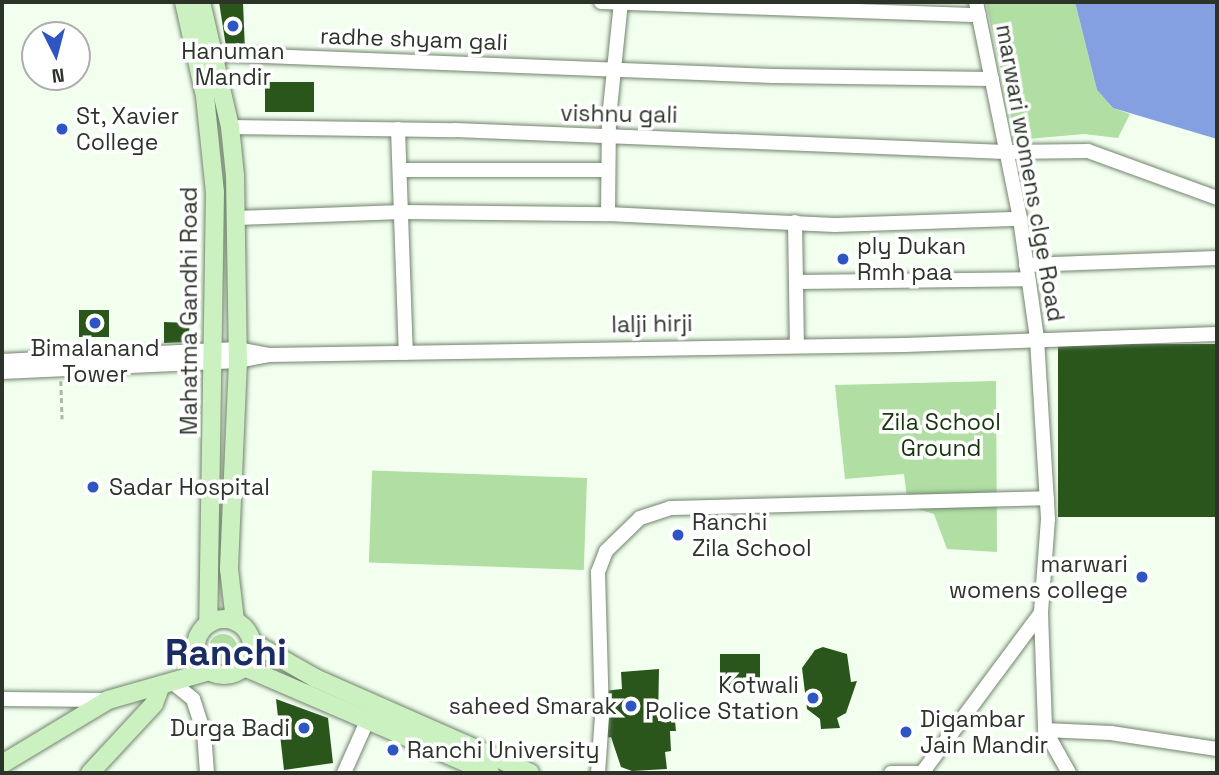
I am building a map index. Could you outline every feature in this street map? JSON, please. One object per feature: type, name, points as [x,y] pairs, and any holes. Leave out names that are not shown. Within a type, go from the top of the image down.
[{"type":"main road","name":"Mahatma Gandhi Road","points":[[184,2],[205,96],[213,158],[215,355],[206,588],[208,624]]},
{"type":"main road","name":"Mahatma Gandhi Road","points":[[201,2],[230,127],[237,218],[238,355],[229,569],[235,621]]},
{"type":"main road","points":[[90,773],[154,704],[196,649],[208,624],[235,621],[252,642],[316,678],[530,773]]},
{"type":"main road","points":[[244,667],[252,642]]},
{"type":"main road","points":[[196,649],[210,671]]},
{"type":"main road","points":[[2,764],[108,700],[210,671],[228,674],[244,667],[490,773]]},
{"type":"street","points":[[601,2],[978,8]]},
{"type":"street","points":[[608,214],[612,68],[621,2]]},
{"type":"street","name":"marwari womens clge Road","points":[[978,8],[1020,219],[1037,339],[1046,498],[1041,613],[1045,730]]},
{"type":"street","name":"radhe shyam gali","points":[[214,54],[992,79]]},
{"type":"street","name":"vishnu gali","points":[[230,127],[398,129],[1006,152],[1088,150],[1217,198]]},
{"type":"street","points":[[398,129],[406,353]]},
{"type":"street","points":[[400,170],[608,170]]},
{"type":"street","points":[[237,218],[402,212],[608,214],[879,224],[1020,219]]},
{"type":"street","points":[[795,222],[797,344]]},
{"type":"street","points":[[797,282],[1027,272],[1217,258]]},
{"type":"street","name":"lalji hirji","points":[[215,355],[1217,334]]},
{"type":"street","points":[[2,360],[215,355]]},
{"type":"street","points":[[2,372],[215,355]]},
{"type":"street","points":[[598,773],[600,561],[640,517],[670,508],[1046,498]]},
{"type":"street","points":[[891,773],[924,773],[1041,613]]},
{"type":"street","points":[[170,682],[194,699],[204,732],[207,773]]},
{"type":"street","points":[[2,699],[108,700]]},
{"type":"street","points":[[344,773],[369,719]]},
{"type":"street","points":[[1045,730],[1124,734],[1217,748]]},
{"type":"street","points":[[1045,730],[1069,773]]},
{"type":"path","points":[[60,368],[62,419]]},
{"type":"green space","points":[[986,2],[1075,2],[1097,90],[1113,108],[1130,114],[1118,138],[1084,134],[1016,140]]},
{"type":"green space","name":"Zila School Ground","points":[[996,381],[997,552],[947,549],[934,514],[908,506],[904,474],[845,479],[835,385]]},
{"type":"green space","points":[[372,470],[587,478],[584,570],[369,562]]},
{"type":"green space","points":[[223,634],[233,638],[237,648],[233,658],[223,662],[213,658],[209,648],[213,638]]},
{"type":"water","points":[[1075,2],[1217,2],[1217,139],[1113,108],[1097,90]]},
{"type":"building","name":"Hanuman Mandir","points":[[219,2],[243,2],[245,51],[227,53]]},
{"type":"building","points":[[265,82],[314,82],[314,112],[265,112]]},
{"type":"building","name":"Bimalanand Tower","points":[[79,310],[109,310],[109,337],[79,337]]},
{"type":"building","points":[[164,322],[190,323],[188,342],[164,343]]},
{"type":"building","points":[[1058,344],[1217,344],[1217,517],[1058,517]]},
{"type":"building","points":[[823,647],[847,654],[851,682],[857,681],[846,713],[837,718],[840,728],[821,729],[820,719],[807,709],[802,668],[815,650]]},
{"type":"building","points":[[720,654],[760,654],[760,688],[720,688]]},
{"type":"building","name":"saheed Smarak","points":[[659,669],[658,721],[675,721],[676,731],[670,731],[671,751],[665,752],[667,769],[632,771],[621,767],[611,737],[606,738],[603,691],[622,689],[621,672]]},
{"type":"building","name":"Durga Badi","points":[[276,699],[328,718],[333,763],[284,770]]},
{"type":"place","name":"Hanuman Mandir","points":[[233,26]]},
{"type":"place","name":"St, Xavier College","points":[[62,129]]},
{"type":"place","name":"ply Dukan Rmh paa","points":[[843,259]]},
{"type":"place","name":"Bimalanand Tower","points":[[95,323]]},
{"type":"place","name":"Sadar Hospital","points":[[93,487]]},
{"type":"place","name":"Ranchi Zila School","points":[[678,535]]},
{"type":"place","name":"marwari womens college","points":[[1142,577]]},
{"type":"place","name":"Kotwali Police Station","points":[[813,698]]},
{"type":"place","name":"saheed Smarak","points":[[631,706]]},
{"type":"place","name":"Durga Badi","points":[[304,728]]},
{"type":"place","name":"Digambar Jain Mandir","points":[[906,732]]},
{"type":"place","name":"Ranchi University","points":[[393,750]]},
{"type":"district","name":"Ranchi","points":[[226,653]]}]
